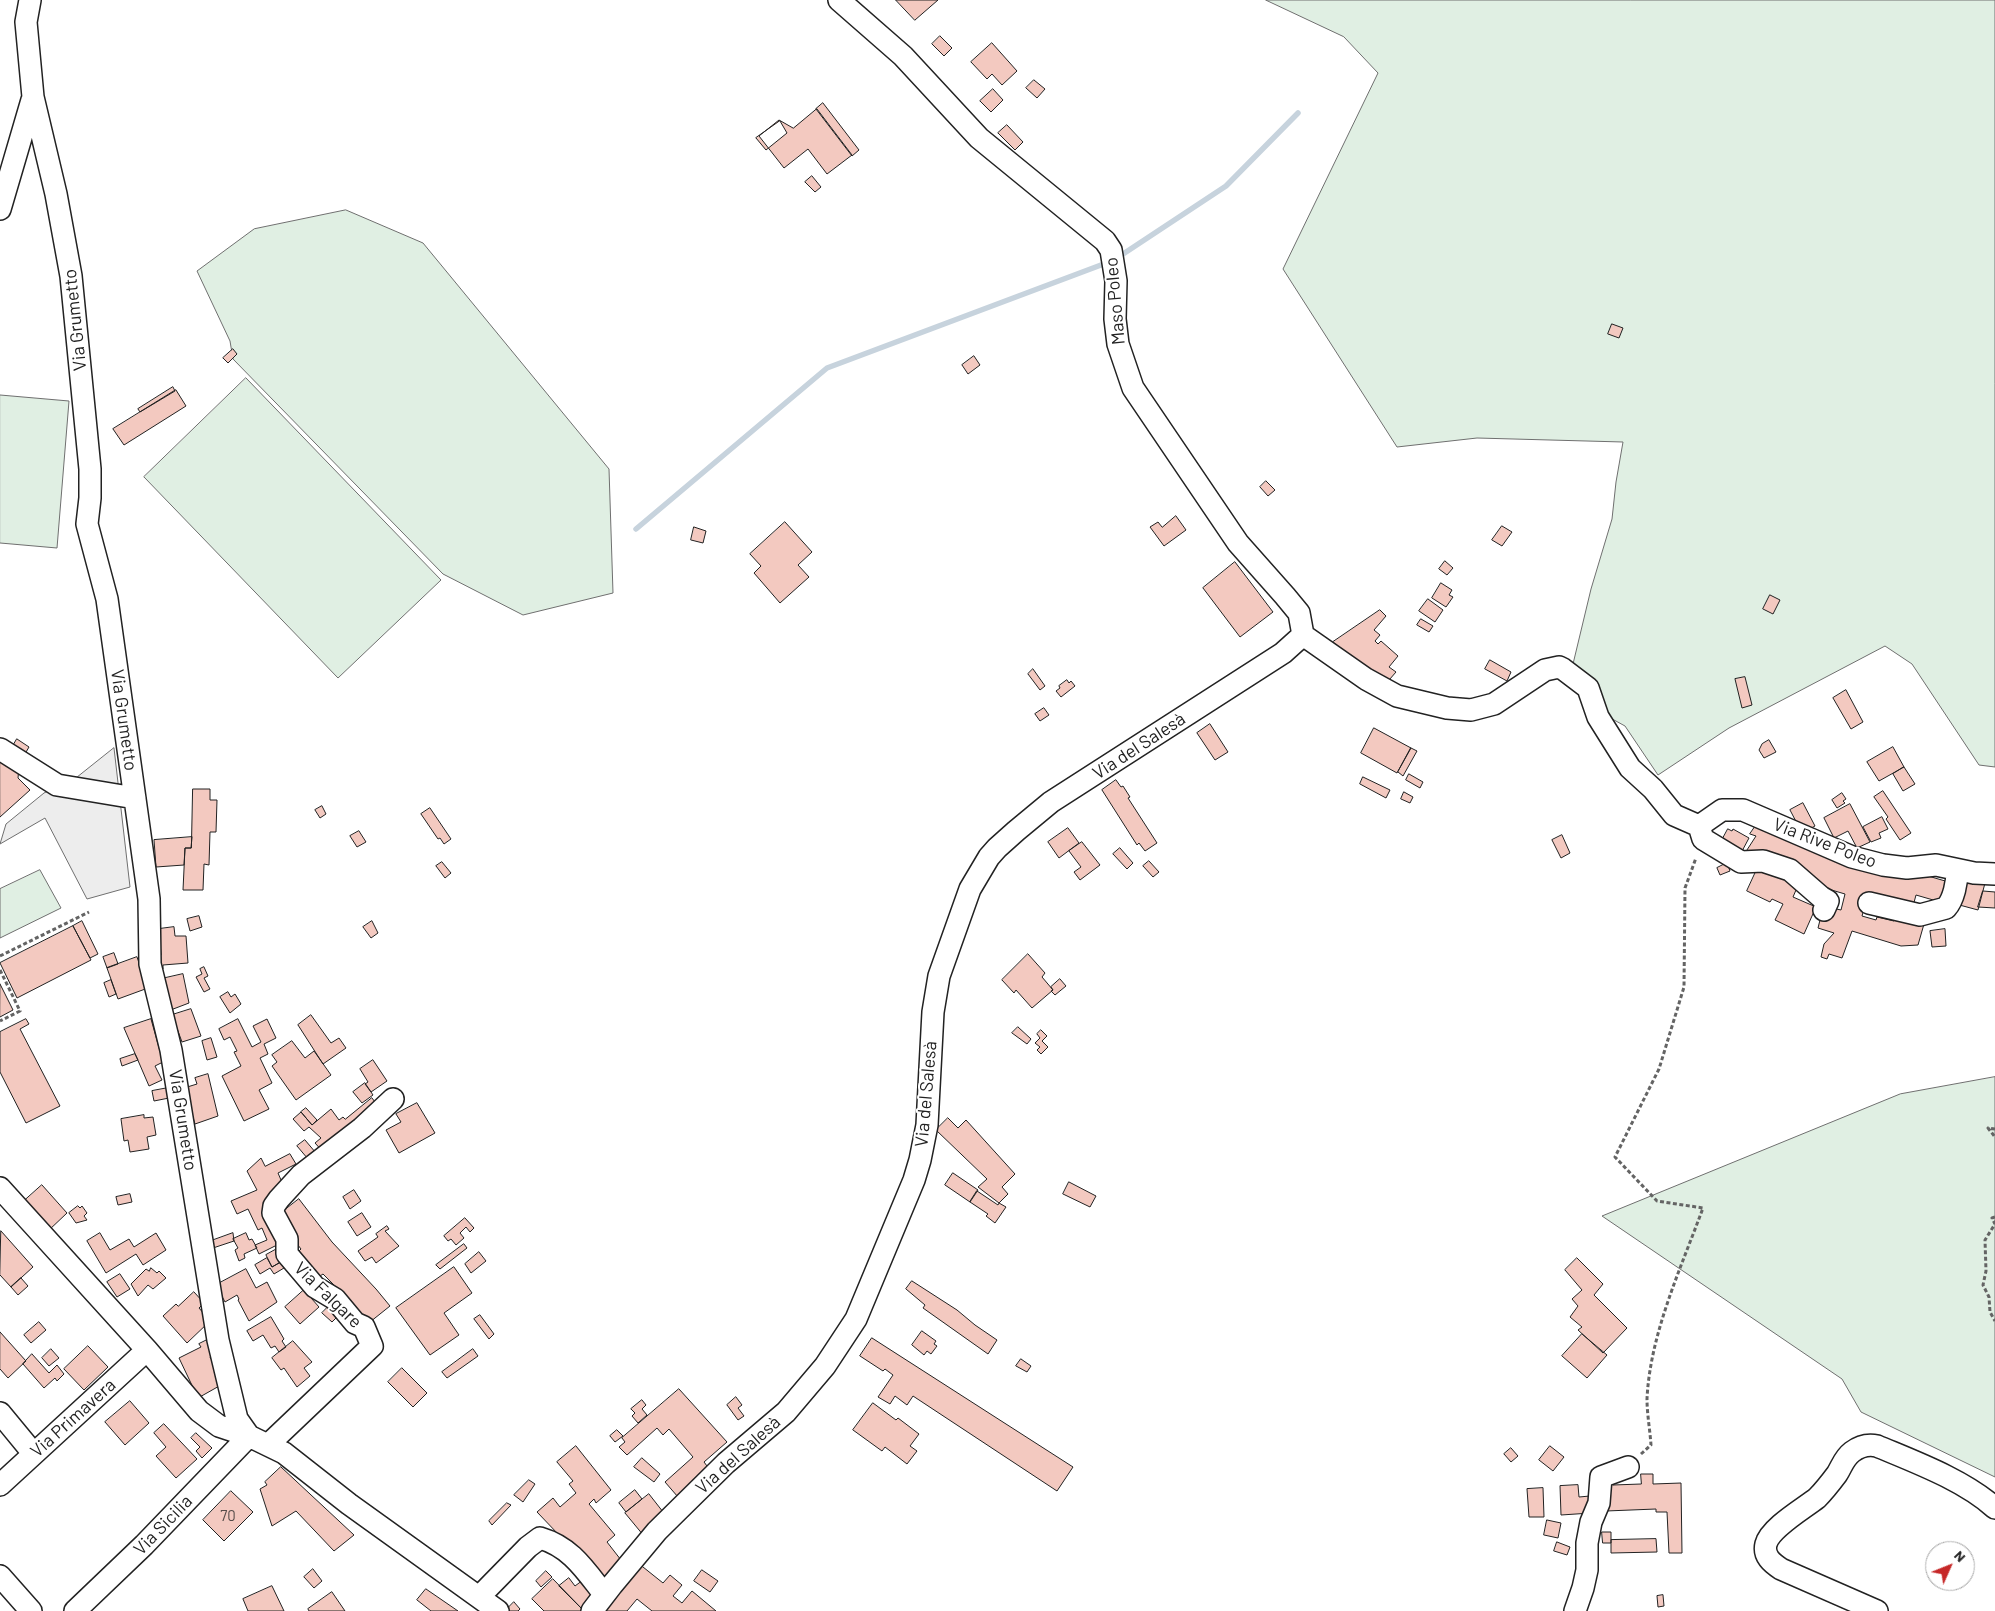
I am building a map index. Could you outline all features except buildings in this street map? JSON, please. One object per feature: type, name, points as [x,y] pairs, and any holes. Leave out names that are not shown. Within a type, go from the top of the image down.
[{"type":"street","name":"Via Grumetto","points":[[30,0],[26,22],[33,97],[56,194],[71,276],[90,469],[90,498],[87,524],[107,599],[149,899],[150,964],[171,1050],[218,1340],[237,1419],[249,1436]]},
{"type":"street","name":"Maso Poleo","points":[[840,0],[903,56],[979,138],[1106,242],[1111,250],[1116,281],[1115,318],[1118,344],[1133,388],[1238,543],[1298,613],[1303,634]]},
{"type":"street","points":[[0,209],[33,97]]},
{"type":"street","points":[[1303,634],[1366,679],[1397,696],[1447,708],[1471,710],[1494,704],[1545,670],[1559,667],[1563,669],[1588,688],[1598,716],[1630,768],[1653,789],[1674,815],[1741,862],[1763,862],[1790,870],[1821,897],[1828,900],[1824,910]]},
{"type":"street","name":"Via del Salesà","points":[[598,1603],[657,1531],[679,1508],[726,1463],[786,1412],[825,1366],[856,1319],[914,1180],[927,1125],[933,1012],[939,976],[970,889],[989,857],[1016,830],[1051,802],[1283,653],[1303,634]]},
{"type":"street","points":[[0,749],[57,785],[135,798]]},
{"type":"street","name":"Via Rive Poleo","points":[[1701,833],[1722,810],[1743,810],[1852,857],[1883,865],[1907,868],[1936,865],[1957,871],[1995,874]]},
{"type":"street","points":[[1869,903],[1920,915],[1946,908],[1957,880],[1957,871]]},
{"type":"street","name":"Via Falgare","points":[[269,1444],[372,1346],[364,1327],[355,1323],[335,1299],[315,1287],[287,1254],[287,1239],[274,1218],[274,1206],[283,1193],[301,1175],[362,1128],[393,1099]]},
{"type":"street","points":[[0,1188],[147,1350],[199,1411],[219,1426],[269,1444],[284,1453],[349,1504],[498,1611]]},
{"type":"street","name":"Via Primavera","points":[[0,1485],[147,1350]]},
{"type":"street","points":[[0,1413],[33,1453]]},
{"type":"street","name":"Via Sicilia","points":[[74,1611],[144,1545],[249,1436]]},
{"type":"street","points":[[1877,1611],[1781,1569],[1770,1562],[1767,1555],[1766,1547],[1772,1533],[1819,1496],[1837,1474],[1845,1458],[1860,1447],[1877,1446],[1931,1469],[1995,1508]]},
{"type":"street","points":[[1575,1611],[1585,1579],[1588,1536],[1599,1502],[1601,1477],[1628,1466]]},
{"type":"street","points":[[479,1597],[528,1547],[540,1538],[552,1541],[568,1550],[598,1603]]},
{"type":"street","points":[[0,1576],[31,1611]]},
{"type":"path","points":[[1628,1466],[1651,1445],[1648,1399],[1655,1346],[1669,1300],[1703,1208],[1657,1201],[1615,1157],[1659,1069],[1684,987],[1685,888],[1701,833]]},
{"type":"path","points":[[0,956],[89,912]]},
{"type":"path","points":[[0,970],[20,1011],[0,1021]]},
{"type":"path","points":[[1995,1129],[1988,1128],[1995,1137]]},
{"type":"path","points":[[1995,1217],[1992,1218],[1995,1224],[1985,1240],[1986,1271],[1983,1285],[1989,1297],[1990,1312],[1995,1321]]},
{"type":"green space","points":[[1266,0],[1995,0],[1995,767],[1979,765],[1912,664],[1885,646],[1729,728],[1658,775],[1625,726],[1594,709],[1573,664],[1591,589],[1612,519],[1623,442],[1477,438],[1397,447],[1283,269],[1378,73],[1344,37]]},
{"type":"green space","points":[[346,210],[423,243],[609,469],[613,593],[523,615],[443,574],[233,359],[230,341],[197,271],[254,229]]},
{"type":"green space","points":[[246,378],[441,580],[338,678],[144,477]]},
{"type":"green space","points":[[0,395],[69,401],[57,548],[0,543]]},
{"type":"green space","points":[[40,870],[61,908],[0,938],[0,889]]},
{"type":"green space","points":[[1995,1077],[1995,1477],[1861,1412],[1842,1379],[1602,1216],[1900,1094]]},
{"type":"shaded area","points":[[114,748],[130,887],[87,899],[45,818],[0,844],[6,824],[44,793],[77,777]]},
{"type":"waterway","points":[[1117,258],[1226,186],[1298,113]]},
{"type":"waterway","points":[[636,529],[827,368],[1109,262]]}]
